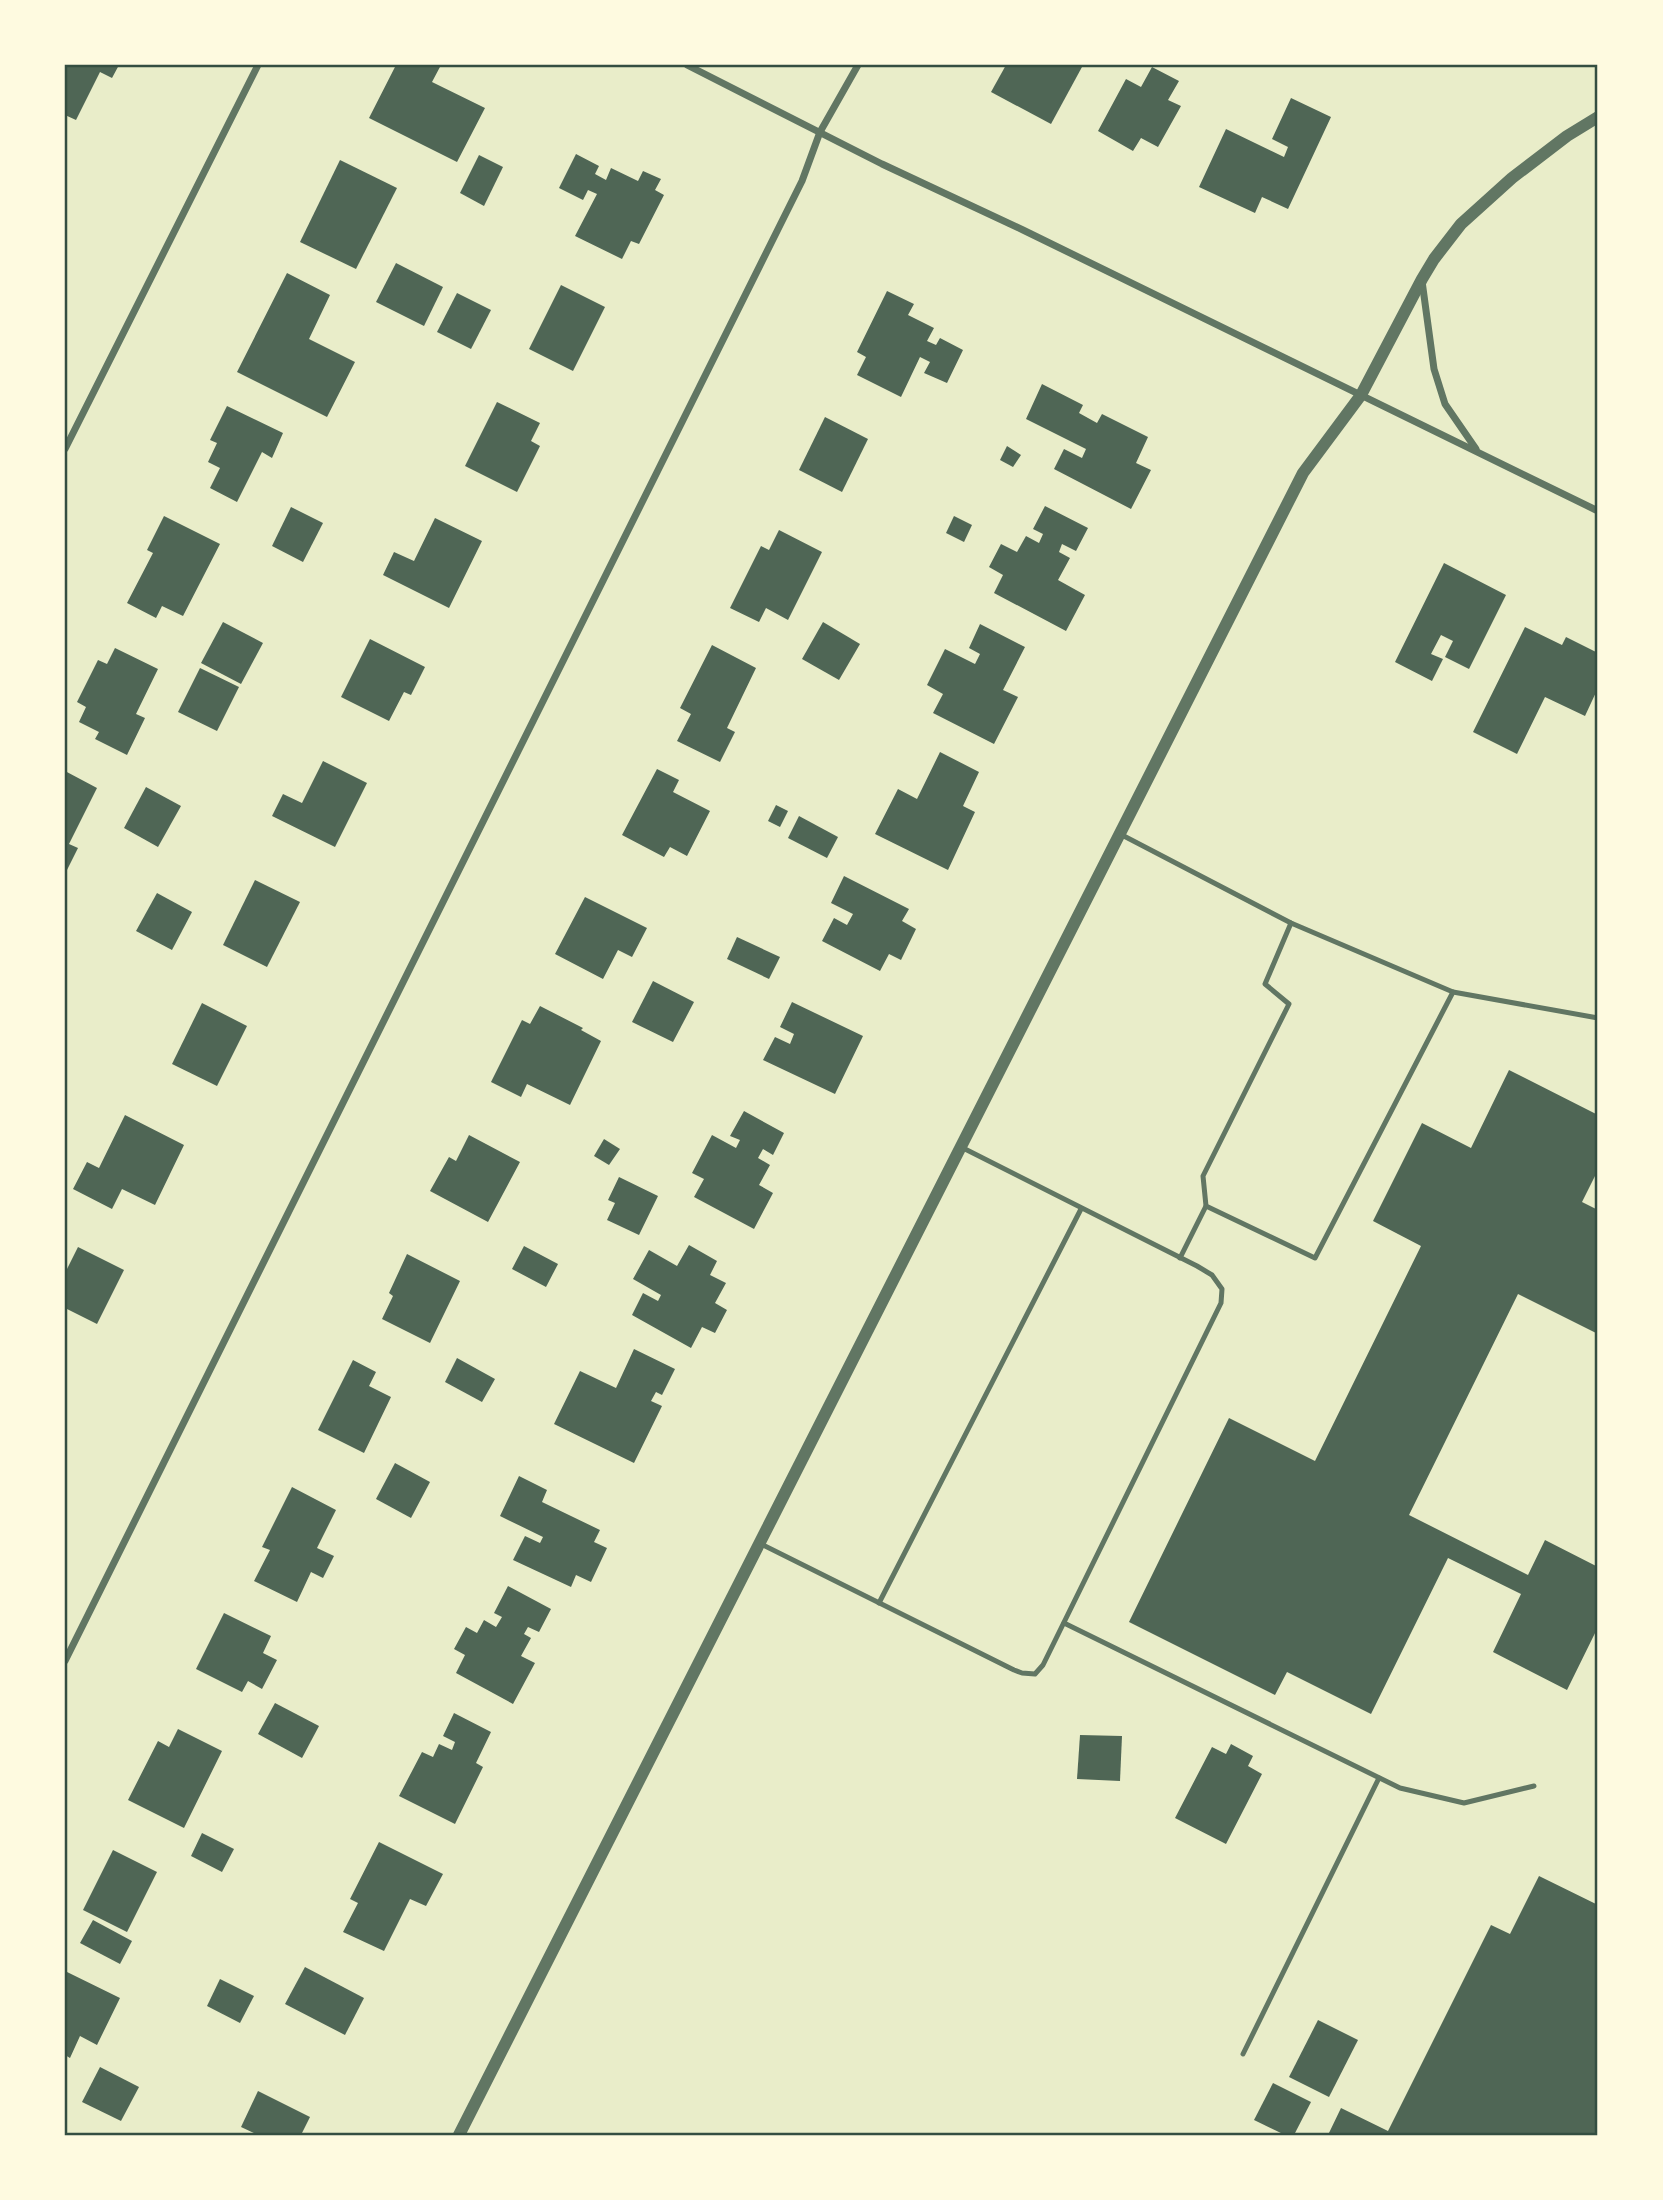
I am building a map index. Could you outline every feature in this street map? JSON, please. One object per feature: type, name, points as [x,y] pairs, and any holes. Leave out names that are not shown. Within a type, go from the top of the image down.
[{"type":"street","points":[[65,449],[258,65]]},
{"type":"street","points":[[687,65],[1598,510]]},
{"type":"street","points":[[65,1661],[790,206],[820,132],[858,65]]},
{"type":"street","points":[[459,2135],[1303,473],[1361,395],[1422,279],[1461,224],[1512,178],[1567,136],[1598,117]]},
{"type":"street","points":[[1422,279],[1434,369],[1446,404],[1476,450]]},
{"type":"lane","points":[[1120,834],[1291,923],[1453,992],[1598,1018]]},
{"type":"lane","points":[[1180,1258],[1206,1206],[1203,1176],[1289,1004],[1265,984],[1291,923]]},
{"type":"lane","points":[[1206,1206],[1315,1258],[1453,992]]},
{"type":"lane","points":[[759,1543],[1027,1674],[1035,1674],[1043,1665],[1221,1303],[1222,1289],[1212,1275],[961,1147]]},
{"type":"lane","points":[[879,1603],[1081,1209]]},
{"type":"lane","points":[[1064,1623],[1400,1788],[1464,1803],[1534,1786]]},
{"type":"lane","points":[[1243,2054],[1379,1778]]},
{"type":"building","points":[[65,65],[119,65],[112,78],[100,72],[76,120],[65,115]]},
{"type":"building","points":[[396,65],[441,65],[432,82],[485,108],[457,162],[369,118]]},
{"type":"building","points":[[1006,65],[1082,67],[1051,124],[991,92]]},
{"type":"building","points":[[1152,67],[1179,81],[1168,100],[1181,106],[1158,147],[1141,138],[1133,151],[1098,131],[1126,79],[1141,87]]},
{"type":"building","points":[[1291,98],[1331,117],[1288,209],[1262,197],[1255,213],[1199,187],[1226,129],[1284,157],[1288,147],[1272,139]]},
{"type":"building","points":[[576,154],[599,166],[595,174],[606,180],[611,168],[638,181],[643,171],[661,179],[655,190],[664,195],[639,244],[631,241],[622,259],[575,236],[597,194],[588,190],[583,200],[559,188]]},
{"type":"building","points":[[479,155],[503,167],[484,206],[460,193]]},
{"type":"building","points":[[340,160],[397,188],[356,269],[300,242]]},
{"type":"building","points":[[396,263],[443,287],[424,326],[376,302]]},
{"type":"building","points":[[287,273],[330,295],[309,339],[355,362],[327,417],[237,372]]},
{"type":"building","points":[[561,285],[605,307],[573,371],[529,349]]},
{"type":"building","points":[[887,291],[914,304],[908,315],[934,328],[927,341],[936,345],[940,338],[963,350],[947,383],[924,373],[930,362],[920,357],[901,397],[857,375],[866,357],[857,352]]},
{"type":"building","points":[[457,293],[491,310],[471,349],[437,332]]},
{"type":"building","points":[[1042,384],[1083,405],[1079,413],[1097,423],[1102,414],[1148,437],[1136,463],[1151,470],[1131,509],[1054,469],[1064,449],[1082,458],[1086,449],[1026,419]]},
{"type":"building","points":[[497,402],[540,423],[531,441],[540,446],[517,492],[465,466]]},
{"type":"building","points":[[227,406],[283,433],[272,458],[262,452],[237,502],[210,488],[220,468],[208,462],[217,443],[210,440]]},
{"type":"building","points":[[825,417],[868,439],[842,492],[799,470]]},
{"type":"building","points":[[1007,446],[1021,455],[1013,467],[1000,460]]},
{"type":"building","points":[[1045,506],[1088,528],[1076,551],[1062,544],[1059,552],[1070,558],[1058,580],[1085,595],[1066,631],[994,593],[1003,575],[989,567],[1001,544],[1017,552],[1026,536],[1039,543],[1043,534],[1033,529]]},
{"type":"building","points":[[291,507],[323,523],[303,562],[272,546]]},
{"type":"building","points":[[164,516],[220,544],[183,616],[162,606],[156,618],[127,603],[153,553],[147,550]]},
{"type":"building","points":[[954,516],[972,525],[964,542],[946,533]]},
{"type":"building","points":[[435,518],[482,541],[449,608],[383,575],[394,552],[414,561]]},
{"type":"building","points":[[779,530],[822,552],[788,620],[766,608],[759,622],[730,608],[761,546],[769,550]]},
{"type":"building","points":[[1444,563],[1506,595],[1469,669],[1445,657],[1453,641],[1441,635],[1431,654],[1443,659],[1432,681],[1395,662]]},
{"type":"building","points":[[223,622],[263,643],[241,684],[201,663]]},
{"type":"building","points":[[823,622],[860,644],[839,680],[802,659]]},
{"type":"building","points":[[980,624],[1025,647],[1003,690],[1018,697],[994,744],[933,713],[943,694],[927,685],[945,649],[975,664],[980,654],[969,648]]},
{"type":"building","points":[[1525,627],[1562,645],[1566,637],[1598,653],[1598,688],[1585,716],[1545,697],[1517,754],[1473,732]]},
{"type":"building","points":[[370,639],[425,667],[411,695],[404,692],[389,721],[341,697]]},
{"type":"building","points":[[712,645],[756,668],[727,728],[735,732],[720,762],[677,741],[691,714],[680,708]]},
{"type":"building","points":[[115,648],[158,669],[136,714],[145,718],[127,755],[95,739],[99,732],[79,722],[86,707],[77,702],[98,660],[107,664]]},
{"type":"building","points":[[200,668],[239,687],[217,731],[178,712]]},
{"type":"building","points":[[940,752],[979,772],[963,806],[975,812],[948,870],[875,834],[898,789],[917,799]]},
{"type":"building","points":[[323,761],[367,783],[335,847],[272,816],[283,794],[302,803]]},
{"type":"building","points":[[657,769],[679,780],[673,792],[710,811],[687,856],[670,847],[664,857],[622,835]]},
{"type":"building","points":[[65,771],[97,788],[69,844],[78,848],[65,874]]},
{"type":"building","points":[[146,787],[181,806],[158,847],[124,828]]},
{"type":"building","points":[[776,805],[788,811],[780,827],[768,821]]},
{"type":"building","points":[[799,816],[838,837],[827,858],[788,838]]},
{"type":"building","points":[[844,876],[909,909],[902,921],[916,929],[901,960],[889,954],[880,971],[822,941],[834,918],[847,925],[853,914],[831,903]]},
{"type":"building","points":[[255,880],[300,902],[267,967],[223,945]]},
{"type":"building","points":[[157,893],[192,912],[172,950],[136,931]]},
{"type":"building","points":[[585,897],[647,928],[632,957],[618,950],[603,979],[555,954]]},
{"type":"building","points":[[737,937],[780,957],[769,979],[727,959]]},
{"type":"building","points":[[653,981],[694,1002],[673,1042],[632,1022]]},
{"type":"building","points":[[792,1002],[863,1036],[835,1094],[763,1060],[775,1037],[790,1044],[794,1034],[780,1027]]},
{"type":"building","points":[[202,1003],[247,1026],[217,1086],[172,1064]]},
{"type":"building","points":[[540,1006],[583,1028],[581,1030],[601,1041],[570,1105],[527,1084],[521,1097],[491,1082],[522,1020],[530,1024]]},
{"type":"building","points":[[1509,1070],[1598,1115],[1598,1170],[1582,1202],[1598,1210],[1598,1334],[1518,1294],[1409,1515],[1528,1575],[1545,1540],[1598,1567],[1598,1627],[1567,1690],[1493,1652],[1521,1594],[1448,1558],[1371,1714],[1287,1672],[1275,1695],[1129,1622],[1229,1418],[1315,1461],[1421,1246],[1373,1221],[1422,1123],[1471,1148]]},
{"type":"building","points":[[744,1111],[784,1133],[773,1155],[763,1149],[758,1158],[770,1165],[759,1185],[773,1193],[754,1229],[694,1197],[704,1179],[692,1173],[712,1135],[736,1148],[740,1140],[730,1136]]},
{"type":"building","points":[[125,1115],[184,1145],[155,1205],[122,1189],[112,1209],[73,1189],[87,1162],[99,1168]]},
{"type":"building","points":[[469,1135],[520,1162],[488,1222],[430,1191],[449,1157],[456,1161]]},
{"type":"building","points":[[604,1139],[620,1149],[609,1165],[594,1156]]},
{"type":"building","points":[[619,1177],[658,1196],[639,1235],[607,1220],[615,1203],[608,1200]]},
{"type":"building","points":[[689,1245],[717,1261],[710,1275],[726,1283],[715,1303],[727,1310],[715,1333],[702,1327],[691,1348],[632,1315],[643,1293],[658,1301],[661,1295],[633,1279],[649,1250],[677,1266]]},
{"type":"building","points":[[524,1246],[558,1264],[546,1287],[512,1269]]},
{"type":"building","points":[[78,1247],[124,1270],[97,1324],[65,1308],[65,1270]]},
{"type":"building","points":[[407,1254],[460,1281],[430,1343],[382,1319],[393,1296],[389,1293]]},
{"type":"building","points":[[634,1349],[675,1369],[662,1395],[656,1392],[651,1401],[662,1406],[634,1463],[554,1424],[580,1371],[616,1388]]},
{"type":"building","points":[[457,1358],[495,1379],[482,1402],[445,1382]]},
{"type":"building","points":[[353,1360],[376,1372],[369,1386],[391,1397],[364,1453],[318,1430]]},
{"type":"building","points":[[395,1463],[430,1482],[411,1518],[376,1499]]},
{"type":"building","points":[[519,1476],[547,1490],[542,1502],[600,1530],[594,1542],[607,1548],[591,1582],[576,1575],[571,1587],[513,1560],[525,1536],[540,1543],[543,1537],[500,1516]]},
{"type":"building","points":[[292,1487],[336,1510],[317,1548],[334,1556],[323,1578],[311,1572],[297,1602],[254,1581],[270,1550],[262,1547]]},
{"type":"building","points":[[508,1586],[551,1609],[539,1632],[528,1627],[524,1634],[531,1638],[521,1656],[535,1663],[513,1704],[456,1673],[465,1655],[454,1649],[466,1627],[477,1633],[484,1620],[496,1627],[502,1617],[494,1613]]},
{"type":"building","points":[[224,1613],[271,1636],[263,1653],[277,1660],[262,1689],[248,1681],[242,1692],[196,1669]]},
{"type":"building","points":[[275,1703],[319,1726],[302,1758],[258,1734]]},
{"type":"building","points":[[454,1713],[491,1732],[476,1763],[483,1767],[455,1824],[399,1796],[422,1752],[433,1757],[439,1744],[452,1750],[455,1742],[443,1736]]},
{"type":"building","points":[[178,1729],[222,1751],[184,1828],[128,1800],[158,1741],[169,1747]]},
{"type":"building","points":[[1080,1735],[1122,1736],[1120,1781],[1077,1779]]},
{"type":"building","points":[[1231,1744],[1253,1756],[1248,1766],[1262,1774],[1226,1844],[1175,1818],[1212,1747],[1226,1754]]},
{"type":"building","points":[[202,1833],[234,1849],[222,1872],[191,1856]]},
{"type":"building","points":[[379,1842],[443,1874],[426,1906],[410,1899],[384,1951],[343,1932],[358,1903],[350,1899]]},
{"type":"building","points":[[113,1850],[157,1872],[127,1932],[83,1910]]},
{"type":"building","points":[[1539,1876],[1598,1905],[1598,2135],[1328,2135],[1341,2108],[1388,2131],[1491,1925],[1510,1934]]},
{"type":"building","points":[[93,1920],[132,1941],[120,1964],[80,1943]]},
{"type":"building","points":[[305,1967],[364,1998],[345,2035],[285,2004]]},
{"type":"building","points":[[65,1971],[120,1998],[97,2045],[80,2036],[70,2058],[65,2055]]},
{"type":"building","points":[[220,1979],[254,1996],[240,2023],[207,2006]]},
{"type":"building","points":[[1318,2020],[1358,2040],[1329,2097],[1289,2077]]},
{"type":"building","points":[[100,2067],[139,2087],[121,2121],[82,2102]]},
{"type":"building","points":[[1273,2083],[1311,2102],[1294,2135],[1285,2135],[1254,2120]]},
{"type":"building","points":[[258,2091],[310,2117],[301,2135],[258,2135],[241,2127]]}]
